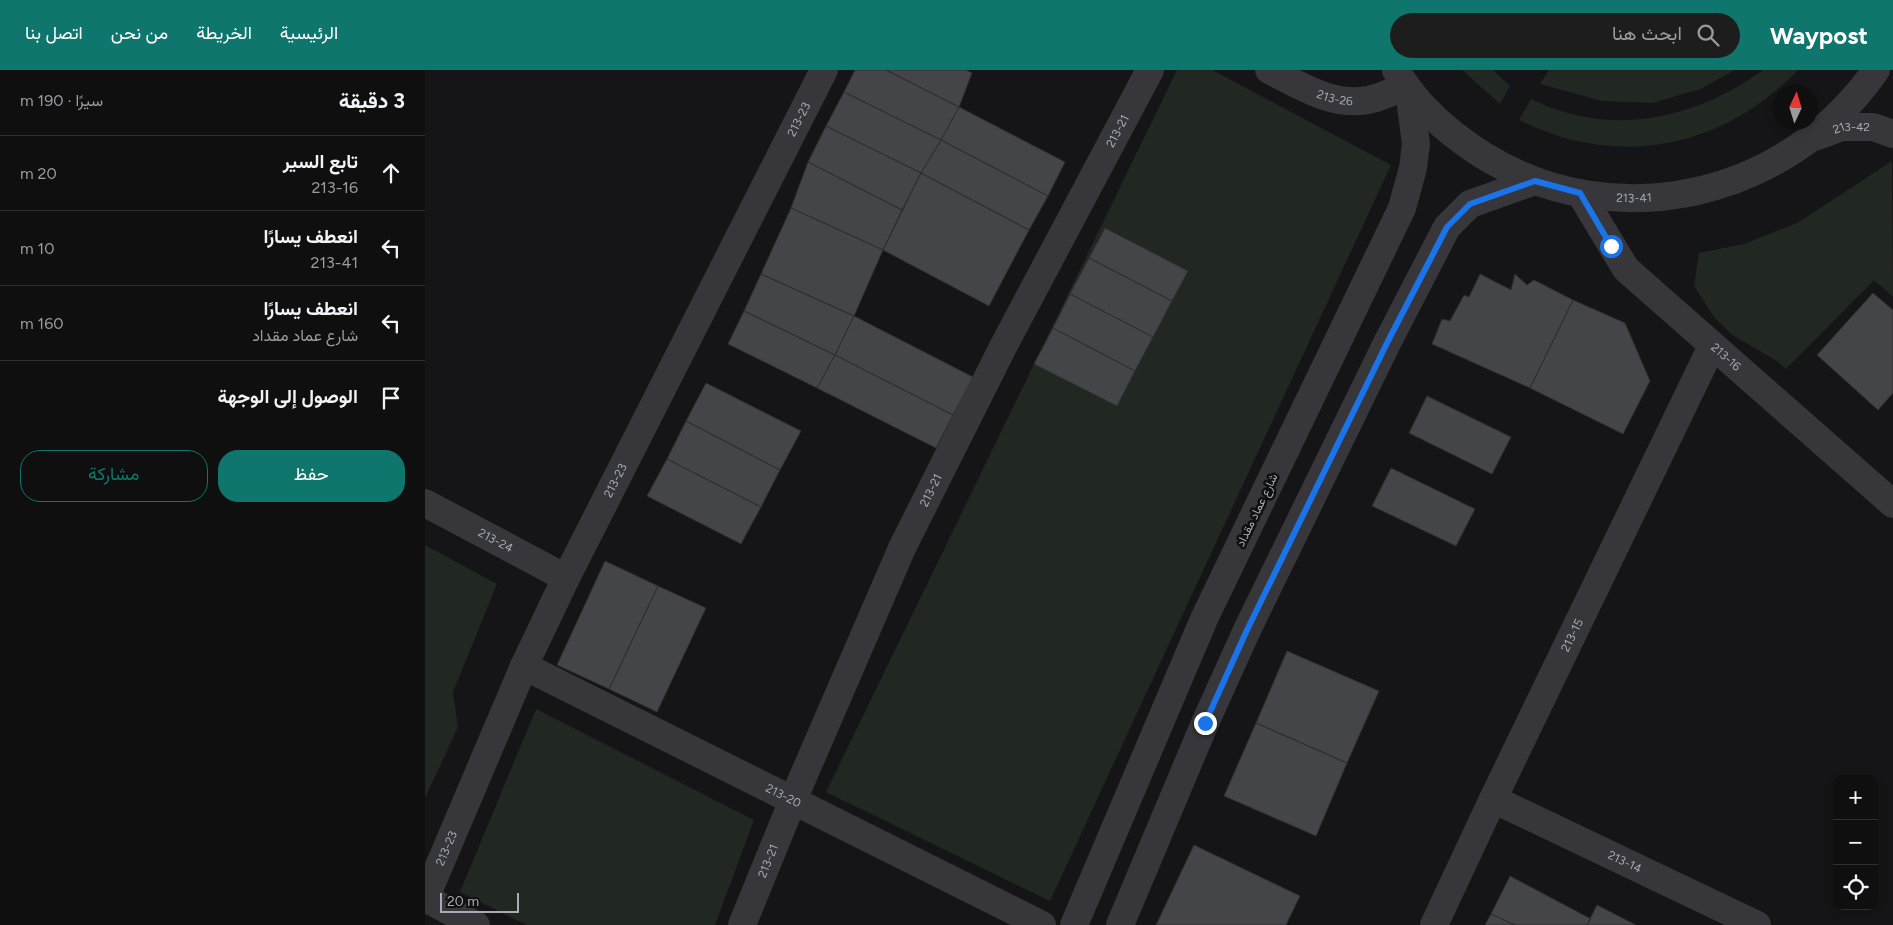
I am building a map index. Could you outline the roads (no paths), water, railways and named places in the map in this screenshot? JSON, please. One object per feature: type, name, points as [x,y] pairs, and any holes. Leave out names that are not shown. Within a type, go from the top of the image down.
[{"type":"street","name":"213-23","points":[[425,898],[523,666],[824,70]]},
{"type":"street","name":"213-21","points":[[742,925],[793,800],[902,548],[1005,345],[1150,70]]},
{"type":"street","name":"213-26","points":[[1269,70],[1329,98],[1343,101],[1371,100],[1403,83]]},
{"type":"street","name":"213-41","points":[[1403,83],[1446,129],[1466,145],[1511,171],[1535,181],[1580,193],[1621,198],[1662,197],[1702,190],[1741,178],[1778,161],[1812,138],[1831,122],[1849,104],[1875,70]]},
{"type":"street","name":"شارع عماد مقداد","points":[[1074,925],[1204,620],[1402,208],[1413,168],[1416,144],[1403,83]]},
{"type":"street","name":"213-42","points":[[1812,138],[1842,126],[1873,127],[1893,134]]},
{"type":"street","points":[[1120,925],[1201,732],[1247,630],[1384,350],[1447,227],[1470,204],[1535,181]]},
{"type":"street","name":"213-16","points":[[1580,193],[1626,270],[1893,504]]},
{"type":"street","name":"213-15","points":[[1434,925],[1712,346]]},
{"type":"street","name":"213-24","points":[[425,503],[566,578]]},
{"type":"street","name":"213-20","points":[[523,666],[1042,925]]},
{"type":"street","name":"213-14","points":[[1493,799],[1757,925]]},
{"type":"street","points":[[425,898],[476,925]]}]
